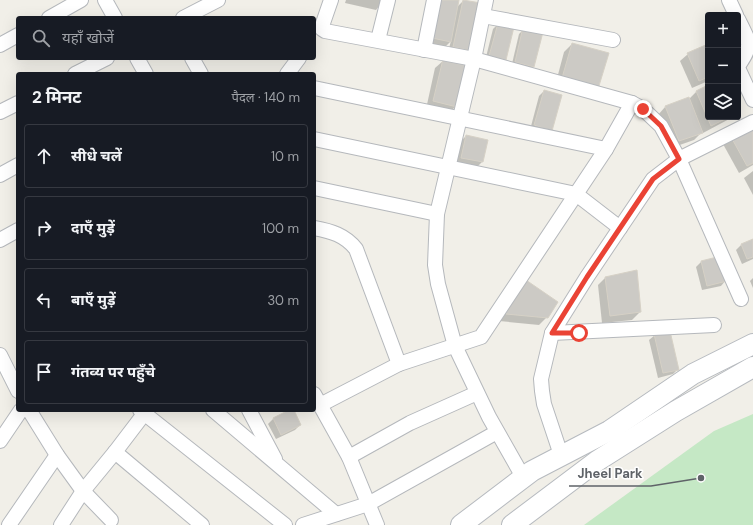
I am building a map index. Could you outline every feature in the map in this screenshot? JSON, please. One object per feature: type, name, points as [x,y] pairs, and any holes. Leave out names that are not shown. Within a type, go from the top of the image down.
[{"type":"main road","points":[[461,525],[523,478],[561,455],[609,431],[693,374],[753,344]]},
{"type":"main road","points":[[512,525],[597,461],[676,411],[753,367]]},
{"type":"street","points":[[53,16],[81,0]]},
{"type":"street","points":[[105,0],[114,16]]},
{"type":"street","points":[[188,16],[218,0]]},
{"type":"street","points":[[318,34],[331,0]]},
{"type":"street","points":[[378,40],[388,0]]},
{"type":"street","points":[[424,50],[434,0]]},
{"type":"street","points":[[486,0],[474,59],[437,214],[435,265],[438,284],[455,346],[497,432],[523,478]]},
{"type":"street","points":[[729,0],[735,12]]},
{"type":"street","points":[[483,16],[613,40]]},
{"type":"street","points":[[741,25],[751,45],[750,52],[741,63]]},
{"type":"street","points":[[318,34],[325,31],[474,59],[632,103],[643,109],[661,126],[679,159],[741,299]]},
{"type":"street","points":[[0,45],[16,36]]},
{"type":"street","points":[[79,72],[102,60]]},
{"type":"street","points":[[139,60],[145,72]]},
{"type":"street","points":[[193,60],[200,72]]},
{"type":"street","points":[[288,72],[298,60]]},
{"type":"street","points":[[741,74],[753,100]]},
{"type":"street","points":[[316,88],[606,149]]},
{"type":"street","points":[[377,525],[349,457],[317,399],[399,364],[481,337],[606,149],[632,103]]},
{"type":"street","points":[[0,112],[16,104]]},
{"type":"street","points":[[561,455],[544,404],[541,378],[552,333],[653,179],[679,159],[753,122]]},
{"type":"street","points":[[316,139],[576,194],[620,228]]},
{"type":"street","points":[[0,175],[16,166]]},
{"type":"street","points":[[316,188],[437,214]]},
{"type":"street","points":[[316,228],[339,234],[350,242],[356,249],[399,364]]},
{"type":"street","points":[[0,240],[16,231]]},
{"type":"street","points":[[552,333],[714,325]]},
{"type":"street","points":[[0,356],[16,386]]},
{"type":"street","points":[[349,457],[410,423],[477,393]]},
{"type":"street","points":[[0,441],[19,412]]},
{"type":"street","points":[[30,412],[82,491],[111,520]]},
{"type":"street","points":[[61,525],[82,491],[115,452],[143,412]]},
{"type":"street","points":[[145,412],[285,525]]},
{"type":"street","points":[[215,412],[336,514]]},
{"type":"street","points":[[250,412],[278,464]]},
{"type":"street","points":[[303,525],[368,504],[497,432]]},
{"type":"street","points":[[115,452],[202,525]]},
{"type":"street","points":[[9,525],[57,455]]},
{"type":"green space","points":[[753,414],[753,525],[584,525],[714,431]]},
{"type":"building","points":[[439,0],[459,0],[451,42],[432,38]]},
{"type":"building","points":[[463,0],[481,3],[471,51],[453,47]]},
{"type":"building","points":[[498,23],[514,27],[506,60],[489,56]]},
{"type":"building","points":[[523,27],[543,32],[534,67],[515,62]]},
{"type":"building","points":[[572,43],[609,53],[598,89],[562,78]]},
{"type":"building","points":[[705,45],[705,78],[699,81],[687,53]]},
{"type":"building","points":[[443,59],[467,63],[457,107],[433,101]]},
{"type":"building","points":[[705,86],[705,112],[696,91]]},
{"type":"building","points":[[544,90],[562,95],[552,131],[534,125]]},
{"type":"building","points":[[689,97],[703,133],[679,141],[665,106]]},
{"type":"building","points":[[708,120],[723,120],[711,126]]},
{"type":"building","points":[[753,123],[753,163],[747,166],[730,135]]},
{"type":"building","points":[[466,135],[488,140],[483,162],[461,158]]},
{"type":"building","points":[[753,239],[753,257],[747,259],[741,244]]},
{"type":"building","points":[[721,256],[727,281],[707,286],[701,261]]},
{"type":"building","points":[[637,270],[641,312],[610,316],[605,277]]},
{"type":"building","points":[[523,278],[558,302],[548,318],[506,314],[513,294]]},
{"type":"building","points":[[670,331],[679,370],[663,373],[654,334]]},
{"type":"building","points":[[285,412],[295,412],[301,425],[281,435],[273,418]]},
{"type":"place","name":"Jheel Park","points":[[701,478]]},
{"type":"route","points":[[579,333],[552,333],[587,277],[653,179],[670,164],[679,159],[661,126],[643,109]]}]
